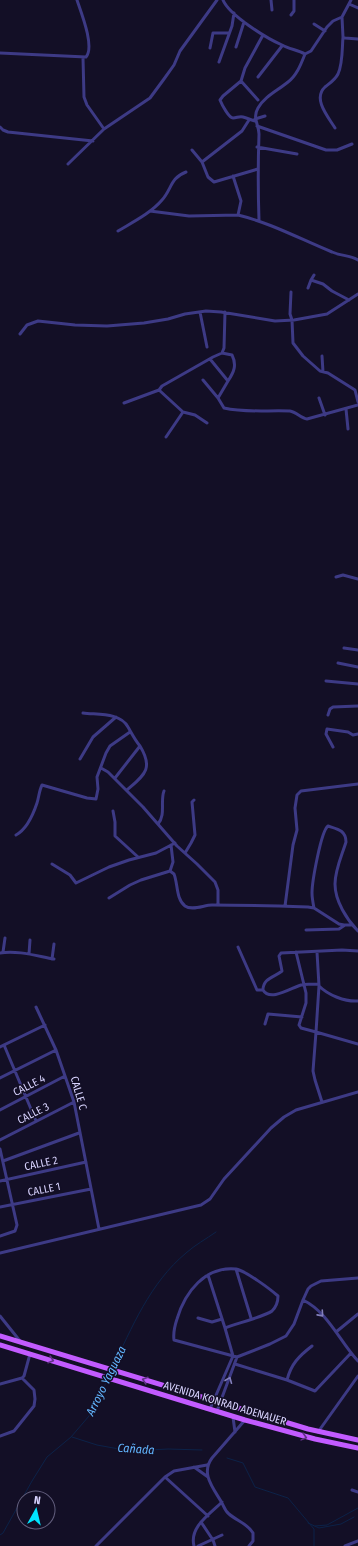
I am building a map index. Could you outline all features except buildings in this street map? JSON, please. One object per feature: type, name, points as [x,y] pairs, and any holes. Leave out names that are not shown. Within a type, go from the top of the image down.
[{"type":"main road","name":"AVENIDA KONRAD ADENAUER","points":[[0,1336],[22,1344],[318,1432],[358,1440]]},
{"type":"main road","name":"AVENIDA KONRAD ADENAUER","points":[[0,1345],[119,1380],[245,1420],[315,1440],[358,1448]]},
{"type":"street","points":[[0,53],[86,57],[90,50],[77,0]]},
{"type":"street","points":[[68,164],[104,130],[150,98],[217,0]]},
{"type":"street","points":[[223,0],[224,4],[244,22],[263,36],[282,46],[305,54]]},
{"type":"street","points":[[271,0],[272,10]]},
{"type":"street","points":[[291,15],[294,11],[294,0]]},
{"type":"street","points":[[335,128],[322,106],[320,95],[323,89],[335,79],[339,73],[343,37],[342,17],[351,0]]},
{"type":"street","points":[[348,4],[358,8]]},
{"type":"street","points":[[219,62],[234,13]]},
{"type":"street","points":[[259,220],[257,147],[259,132],[255,120],[258,107],[268,96],[289,82],[305,54],[311,51],[333,22],[342,17]]},
{"type":"street","points":[[236,47],[244,22]]},
{"type":"street","points":[[314,24],[325,31]]},
{"type":"street","points":[[210,48],[213,33],[229,33]]},
{"type":"street","points":[[263,36],[244,68],[241,81],[220,100],[228,116],[234,118],[242,116],[249,120],[255,120],[265,116]]},
{"type":"street","points":[[343,37],[358,39]]},
{"type":"street","points":[[258,77],[282,46]]},
{"type":"street","points":[[83,58],[84,97],[87,105],[104,130]]},
{"type":"street","points":[[241,81],[258,100]]},
{"type":"street","points":[[202,162],[242,131],[249,120]]},
{"type":"street","points":[[257,126],[326,150],[337,150],[352,144]]},
{"type":"street","points":[[0,128],[8,132],[93,141]]},
{"type":"street","points":[[257,147],[297,154]]},
{"type":"street","points":[[192,150],[202,162],[212,181],[217,181],[258,169]]},
{"type":"street","points":[[118,231],[150,211],[163,199],[172,182],[178,175],[186,172]]},
{"type":"street","points":[[233,176],[241,201],[238,215]]},
{"type":"street","points":[[150,211],[189,216],[238,215],[259,220],[332,252],[350,256],[358,260]]},
{"type":"street","points":[[308,288],[314,275]]},
{"type":"street","points":[[312,280],[323,284],[332,291],[349,300]]},
{"type":"street","points":[[291,292],[290,314],[292,320],[293,343],[303,356],[320,371],[328,373],[355,390],[358,402]]},
{"type":"street","points":[[20,334],[27,326],[38,322],[107,326],[144,323],[200,312],[225,312],[275,320],[292,320],[327,314],[358,294]]},
{"type":"street","points":[[200,312],[207,347]]},
{"type":"street","points":[[222,353],[224,348],[225,312]]},
{"type":"street","points":[[124,403],[159,390],[162,386],[222,353],[232,355],[235,364],[234,369],[218,398]]},
{"type":"street","points":[[322,356],[323,372]]},
{"type":"street","points":[[210,359],[228,381]]},
{"type":"street","points":[[203,380],[224,408],[238,411],[291,411],[307,420],[358,406]]},
{"type":"street","points":[[159,390],[183,412],[195,415],[207,423]]},
{"type":"street","points":[[318,398],[325,415]]},
{"type":"street","points":[[346,409],[348,429]]},
{"type":"street","points":[[166,437],[183,412]]},
{"type":"street","points":[[336,577],[343,575],[358,579]]},
{"type":"street","points":[[344,648],[358,650]]},
{"type":"street","points":[[338,663],[358,667]]},
{"type":"street","points":[[326,681],[358,684]]},
{"type":"street","points":[[328,715],[330,709],[333,707],[358,706]]},
{"type":"street","points":[[83,713],[116,717],[123,721],[128,726],[130,732],[140,746],[146,757],[147,767],[140,778],[127,790]]},
{"type":"street","points":[[80,759],[94,737],[116,717]]},
{"type":"street","points":[[333,747],[326,734],[327,729],[348,732],[353,735],[358,734]]},
{"type":"street","points":[[16,835],[22,832],[29,822],[42,785],[93,800],[96,799],[97,777],[106,753],[110,746],[130,732]]},
{"type":"street","points":[[115,778],[140,746]]},
{"type":"street","points":[[101,768],[115,778],[175,843],[215,882],[218,890],[218,905]]},
{"type":"street","points":[[285,906],[293,845],[297,830],[294,808],[297,795],[301,792],[358,784]]},
{"type":"street","points":[[158,824],[162,818],[162,798],[164,791]]},
{"type":"street","points":[[185,853],[195,835],[192,802],[194,800]]},
{"type":"street","points":[[112,811],[115,822],[115,836],[138,858]]},
{"type":"street","points":[[314,908],[312,886],[324,828],[328,826],[342,830],[346,836],[346,842],[335,885],[345,913],[358,931]]},
{"type":"street","points":[[52,864],[70,875],[76,883],[109,867],[156,853],[175,843]]},
{"type":"street","points":[[170,871],[173,862],[171,845]]},
{"type":"street","points":[[109,898],[141,880],[170,871]]},
{"type":"street","points":[[170,871],[174,874],[177,890],[183,904],[191,908],[205,905],[285,906],[314,908],[345,926]]},
{"type":"street","points":[[306,930],[339,929],[345,926],[353,925]]},
{"type":"street","points":[[5,938],[2,953],[28,954],[53,959],[54,944]]},
{"type":"street","points":[[28,954],[30,940]]},
{"type":"street","points":[[238,947],[257,990],[263,990],[266,994],[273,995],[304,984],[318,985],[343,1000],[351,1002],[358,1001]]},
{"type":"street","points":[[263,990],[264,983],[282,971],[280,954],[342,950],[358,951]]},
{"type":"street","points":[[296,952],[304,984],[306,1003],[300,1027],[358,1044]]},
{"type":"street","points":[[317,952],[318,985],[313,1071],[314,1080],[322,1102]]},
{"type":"street","name":"CALLE C","points":[[36,1007],[56,1050],[74,1102],[99,1229]]},
{"type":"street","points":[[265,1024],[268,1014],[302,1017]]},
{"type":"street","points":[[0,1047],[45,1025]]},
{"type":"street","points":[[4,1046],[36,1121]]},
{"type":"street","points":[[0,1078],[56,1050]]},
{"type":"street","name":"CALLE 4","points":[[0,1110],[65,1076]]},
{"type":"street","points":[[0,1253],[201,1205],[210,1199],[224,1179],[271,1128],[284,1117],[296,1110],[358,1092]]},
{"type":"street","name":"CALLE 3","points":[[0,1140],[74,1102]]},
{"type":"street","points":[[3,1161],[79,1133]]},
{"type":"street","points":[[0,1149],[17,1225],[14,1231],[0,1236]]},
{"type":"street","name":"CALLE 2","points":[[0,1181],[86,1162]]},
{"type":"street","name":"CALLE 1","points":[[0,1207],[91,1189]]},
{"type":"street","points":[[236,1269],[251,1318]]},
{"type":"street","points":[[226,1328],[272,1311],[277,1303],[278,1296],[246,1273],[236,1269],[218,1271],[208,1275],[192,1288],[184,1301],[175,1324],[174,1340],[235,1357],[270,1344],[286,1336],[294,1324],[308,1289],[321,1281],[358,1278]]},
{"type":"street","points":[[208,1275],[235,1357],[235,1364],[216,1411]]},
{"type":"street","points":[[303,1300],[313,1305],[324,1316],[350,1353],[358,1361]]},
{"type":"street","points":[[336,1332],[358,1314]]},
{"type":"street","points":[[0,1317],[22,1344]]},
{"type":"street","points":[[198,1318],[212,1322],[222,1319]]},
{"type":"street","points":[[287,1380],[294,1361],[312,1346]]},
{"type":"street","points":[[235,1364],[316,1390],[350,1353]]},
{"type":"street","points":[[0,1384],[22,1378],[24,1376],[30,1354]]},
{"type":"street","points":[[210,1409],[235,1357]]},
{"type":"street","points":[[318,1432],[358,1376]]},
{"type":"street","points":[[0,1436],[14,1431],[34,1406],[34,1390],[22,1378]]},
{"type":"street","points":[[233,1416],[235,1432]]},
{"type":"street","points":[[96,1546],[165,1477],[174,1471],[207,1465],[245,1420]]},
{"type":"street","points":[[207,1465],[208,1477],[213,1490],[222,1502],[227,1513],[247,1525],[254,1533],[253,1541],[249,1546]]},
{"type":"street","points":[[194,1467],[208,1477]]},
{"type":"street","points":[[165,1477],[208,1516]]},
{"type":"street","points":[[352,1490],[358,1492]]},
{"type":"street","points":[[194,1546],[193,1532],[200,1522],[222,1502]]},
{"type":"street","points":[[200,1522],[213,1540],[215,1546]]},
{"type":"street","points":[[198,1546],[222,1535]]},
{"type":"street","points":[[345,1546],[358,1541]]},
{"type":"waterway","name":"Arroyo Yaguaza","points":[[112,1369],[143,1306],[162,1278],[186,1253],[216,1232]]},
{"type":"waterway","name":"Arroyo Yaguaza","points":[[0,1535],[3,1533],[47,1457],[71,1437],[89,1416],[107,1381]]},
{"type":"waterway","name":"Cañada","points":[[72,1437],[97,1445],[130,1451],[168,1449],[202,1450]]},
{"type":"waterway","name":"Cañada","points":[[227,1458],[243,1463],[255,1487],[288,1498],[314,1529],[314,1546]]},
{"type":"waterway","name":"Cañada","points":[[315,1526],[327,1525],[358,1508]]},
{"type":"waterway","name":"Cañada","points":[[308,1523],[319,1528],[341,1524],[354,1517]]}]
